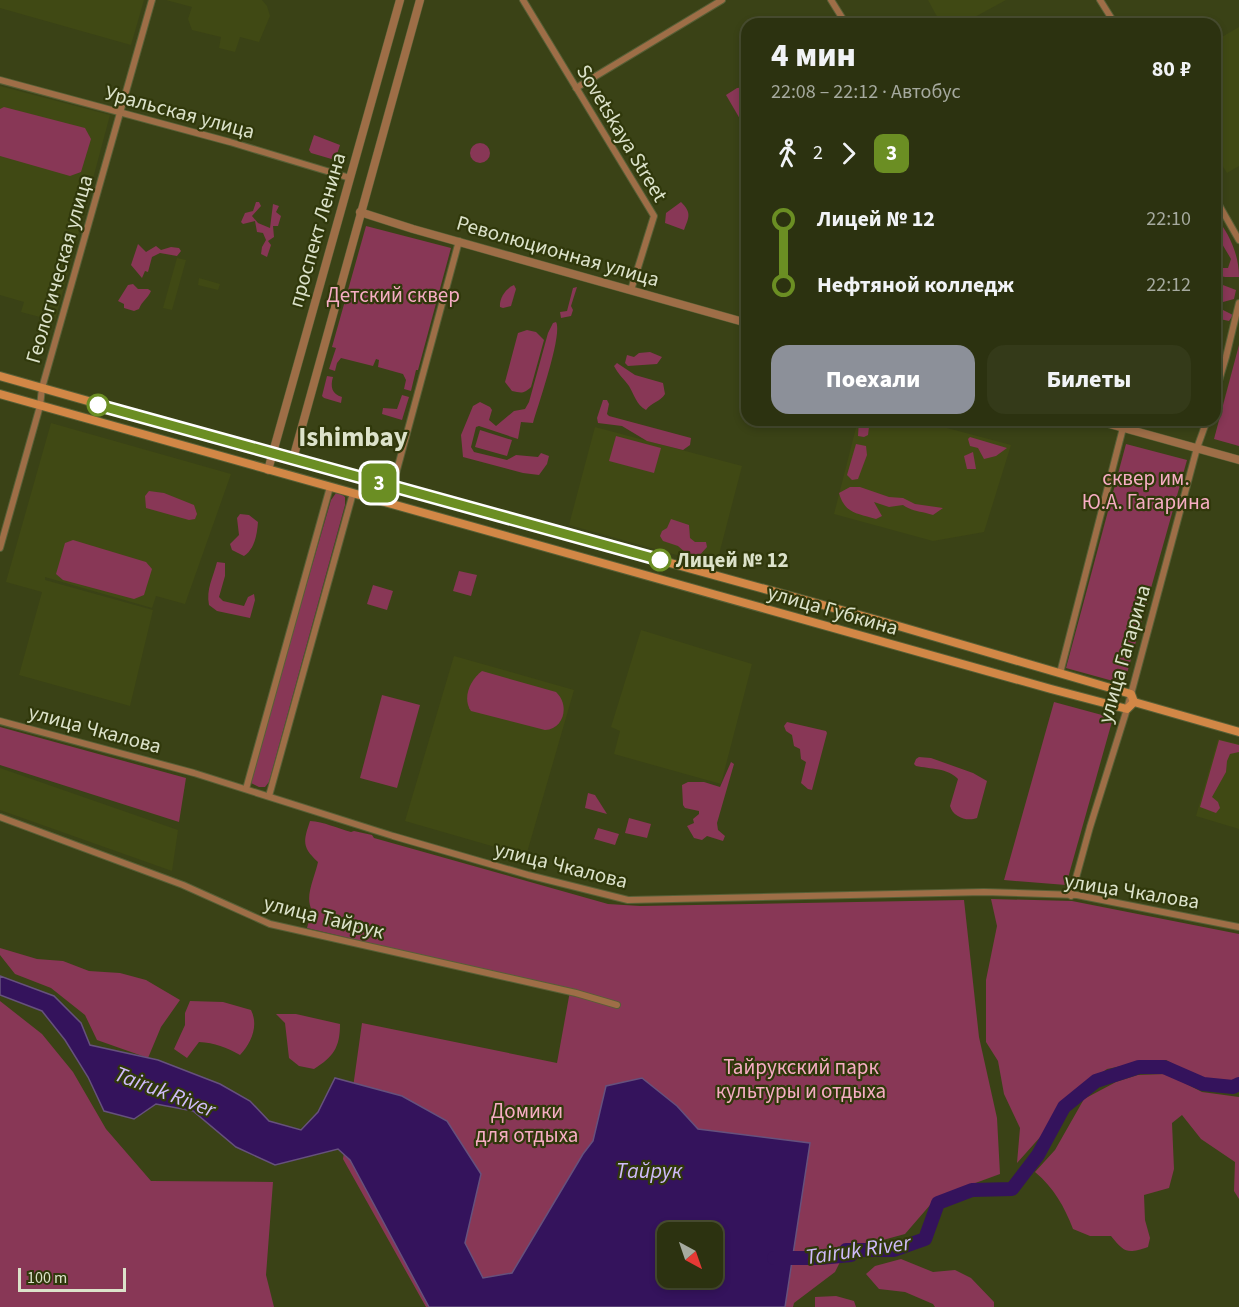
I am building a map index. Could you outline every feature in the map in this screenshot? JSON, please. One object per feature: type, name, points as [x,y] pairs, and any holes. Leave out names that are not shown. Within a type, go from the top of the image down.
[{"type":"main road","name":"улица Губкина","points":[[0,376],[272,454],[888,622],[1060,673],[1130,702]]},
{"type":"main road","name":"улица Губкина","points":[[0,394],[388,503],[1239,732]]},
{"type":"street","name":"Геологическая улица","points":[[0,548],[40,406],[42,388],[152,0]]},
{"type":"street","name":"проспект Ленина","points":[[268,470],[400,0]]},
{"type":"street","name":"проспект Ленина","points":[[293,459],[420,0]]},
{"type":"street","name":"Sovetskaya Street","points":[[523,0],[654,216],[631,290]]},
{"type":"street","points":[[576,88],[722,0]]},
{"type":"street","points":[[831,0],[842,18]]},
{"type":"street","points":[[1100,0],[1111,18]]},
{"type":"street","name":"Уральская улица","points":[[0,80],[230,142],[350,178]]},
{"type":"street","points":[[1221,208],[1239,240]]},
{"type":"street","name":"Революционная улица","points":[[360,212],[741,321]]},
{"type":"street","points":[[388,503],[459,241]]},
{"type":"street","points":[[1221,376],[1239,303]]},
{"type":"street","points":[[1116,426],[1239,460]]},
{"type":"street","name":"улица Гагарина","points":[[1071,896],[1090,826],[1130,702],[1204,426]]},
{"type":"street","points":[[1060,673],[1123,428]]},
{"type":"street","points":[[246,789],[330,487]]},
{"type":"street","points":[[269,796],[352,493]]},
{"type":"street","name":"улица Чкалова","points":[[0,721],[246,789],[393,836],[517,872],[628,900],[984,892],[1077,895],[1239,927]]},
{"type":"street","name":"улица Тайрук","points":[[0,817],[183,885],[270,924],[565,990],[617,1005]]},
{"type":"shaded area","points":[[0,0],[144,0],[131,45],[0,8]]},
{"type":"shaded area","points":[[166,0],[262,0],[270,16],[259,42],[240,37],[235,52],[219,48],[221,37],[192,30],[188,19],[192,7]]},
{"type":"shaded area","points":[[928,0],[1006,0],[973,18],[938,18]]},
{"type":"shaded area","points":[[1239,27],[1239,166],[1227,173],[1221,164],[1221,38]]},
{"type":"shaded area","points":[[0,86],[110,115],[55,321],[21,312],[24,302],[0,295]]},
{"type":"shaded area","points":[[177,258],[186,260],[172,310],[163,308]]},
{"type":"shaded area","points":[[199,278],[220,284],[218,290],[198,285]]},
{"type":"shaded area","points":[[51,423],[231,474],[185,604],[156,596],[152,608],[45,577],[45,580],[153,610],[130,706],[19,675],[42,592],[6,582]]},
{"type":"shaded area","points":[[856,426],[940,426],[1011,445],[984,532],[933,541],[834,514]]},
{"type":"shaded area","name":"Лицей № 12","points":[[595,427],[742,466],[716,566],[569,525]]},
{"type":"shaded area","points":[[641,630],[752,664],[721,784],[614,754],[620,731],[611,727]]},
{"type":"shaded area","points":[[454,656],[574,690],[526,856],[405,821]]},
{"type":"shaded area","points":[[1218,739],[1239,744],[1239,829],[1196,816]]},
{"type":"shaded area","points":[[0,768],[178,830],[172,871],[0,810]]},
{"type":"green space","points":[[741,88],[741,119],[726,95]]},
{"type":"green space","points":[[4,107],[85,128],[91,139],[81,172],[70,176],[0,156],[0,109]]},
{"type":"green space","points":[[314,135],[340,145],[335,160],[311,153],[309,150]]},
{"type":"green space","points":[[480,143],[487,146],[490,153],[487,160],[480,163],[473,160],[470,153],[473,146]]},
{"type":"green space","points":[[256,202],[259,202],[261,206],[252,216],[258,223],[270,228],[273,204],[279,206],[276,212],[281,216],[278,226],[273,226],[274,237],[268,241],[271,245],[267,257],[261,254],[266,240],[263,233],[257,232],[255,221],[243,224],[241,222],[245,213],[253,211]]},
{"type":"green space","points":[[681,202],[687,209],[688,215],[684,230],[665,223],[666,213]]},
{"type":"green space","points":[[1221,224],[1232,244],[1239,277],[1221,276],[1221,268],[1228,268],[1231,259],[1221,242]]},
{"type":"green space","name":"Детский сквер","points":[[366,226],[451,248],[411,391],[404,389],[406,380],[403,374],[378,367],[379,360],[376,359],[373,366],[341,358],[335,371],[329,369],[336,348],[332,347]]},
{"type":"green space","points":[[138,244],[146,252],[156,246],[161,250],[171,247],[179,248],[181,251],[177,256],[160,253],[152,257],[148,272],[145,271],[142,278],[131,265]]},
{"type":"green space","points":[[133,284],[138,289],[151,291],[139,309],[134,311],[124,308],[124,304],[118,301],[128,285]]},
{"type":"green space","points":[[1221,284],[1236,290],[1234,299],[1223,302],[1223,310],[1233,315],[1229,321],[1221,319],[1223,296],[1221,295]]},
{"type":"green space","points":[[514,285],[516,289],[511,306],[500,307],[504,294]]},
{"type":"green space","points":[[577,287],[571,306],[573,310],[571,316],[561,318],[560,312],[567,311],[573,288]]},
{"type":"green space","points":[[556,322],[553,354],[533,423],[521,422],[518,439],[476,427],[471,447],[474,452],[507,460],[516,455],[538,457],[541,453],[549,456],[547,464],[539,475],[463,457],[461,435],[473,406],[480,402],[490,407],[492,410],[489,420],[496,426],[514,411],[525,409],[529,402],[548,333],[553,323]]},
{"type":"green space","points":[[527,330],[536,332],[544,340],[531,387],[524,392],[512,391],[505,382],[518,333]]},
{"type":"green space","points":[[1239,345],[1239,446],[1214,439],[1217,426],[1221,426],[1221,413]]},
{"type":"green space","points":[[650,352],[662,357],[657,364],[628,366],[625,363],[627,355],[634,357],[639,353]]},
{"type":"green space","points":[[617,363],[635,375],[663,383],[665,394],[646,410],[614,366]]},
{"type":"green space","points":[[327,376],[333,377],[333,390],[342,397],[341,403],[322,396]]},
{"type":"green space","points":[[402,395],[409,397],[402,420],[382,414],[383,408],[397,409]]},
{"type":"green space","points":[[603,400],[607,400],[609,404],[607,414],[609,416],[691,438],[690,445],[683,450],[647,441],[622,426],[598,423],[597,418]]},
{"type":"green space","points":[[859,426],[871,426],[868,435],[858,436]]},
{"type":"green space","points":[[480,430],[512,440],[507,456],[475,447]]},
{"type":"green space","points":[[616,436],[661,448],[654,473],[609,461]]},
{"type":"green space","points":[[970,437],[1007,448],[996,456],[984,459],[978,448],[970,446],[968,439]]},
{"type":"green space","points":[[856,444],[866,446],[867,455],[858,479],[852,480],[847,475]]},
{"type":"green space","name":"сквер им. Ю.А. Гагарина","points":[[1126,444],[1187,460],[1124,684],[1066,668]]},
{"type":"green space","points":[[973,452],[976,469],[967,469],[964,456]]},
{"type":"green space","points":[[850,487],[860,487],[889,497],[903,498],[915,504],[943,508],[933,515],[903,505],[889,507],[874,502],[882,516],[876,519],[848,509],[839,493]]},
{"type":"green space","points":[[149,491],[164,493],[194,505],[197,514],[195,519],[189,520],[146,508],[145,496]]},
{"type":"green space","points":[[336,493],[345,497],[345,505],[269,782],[265,787],[259,787],[251,783],[251,777],[331,500]]},
{"type":"green space","points":[[240,514],[249,515],[258,522],[253,545],[244,556],[232,550],[230,544],[239,535],[237,518]]},
{"type":"green space","points":[[671,519],[689,525],[690,538],[695,542],[706,542],[707,547],[698,557],[663,541],[660,536]]},
{"type":"green space","points":[[73,540],[146,562],[152,569],[144,595],[134,599],[63,580],[56,574],[65,543]]},
{"type":"green space","points":[[217,562],[225,563],[225,576],[219,597],[223,601],[244,606],[248,597],[254,594],[255,600],[250,618],[217,611],[209,605],[209,589]]},
{"type":"green space","points":[[459,571],[477,575],[471,596],[453,591]]},
{"type":"green space","points":[[373,585],[393,591],[387,610],[367,604]]},
{"type":"green space","points":[[482,671],[556,692],[563,703],[561,721],[552,729],[545,730],[471,711],[467,695],[474,679]]},
{"type":"green space","points":[[382,695],[420,705],[397,788],[360,778]]},
{"type":"green space","points":[[1054,702],[1113,718],[1066,885],[1004,880]]},
{"type":"green space","points":[[787,722],[827,733],[812,790],[801,783],[806,762],[801,759],[800,749],[794,746],[792,735],[786,731],[784,726]]},
{"type":"green space","points":[[0,727],[186,778],[179,822],[0,765]]},
{"type":"green space","points":[[1219,740],[1239,745],[1239,752],[1230,754],[1226,772],[1212,797],[1218,802],[1220,808],[1216,813],[1200,807]]},
{"type":"green space","points":[[919,757],[931,758],[973,773],[987,781],[977,818],[965,819],[954,813],[950,806],[958,779],[944,771],[916,766],[914,764]]},
{"type":"green space","points":[[731,762],[734,764],[717,823],[718,830],[725,836],[723,841],[707,836],[702,840],[694,838],[687,826],[694,823],[693,819],[699,811],[685,808],[683,805],[682,785],[688,782],[704,782],[720,787]]},
{"type":"green space","points":[[588,793],[595,795],[607,814],[585,808]]},
{"type":"green space","points":[[629,818],[651,824],[647,838],[625,833]]},
{"type":"green space","name":"Тайрукский парк культуры и отдыха","points":[[310,821],[325,824],[351,832],[372,835],[374,838],[608,904],[640,906],[964,900],[979,1037],[997,1118],[1000,1174],[937,1197],[905,1234],[846,1250],[835,1272],[794,1303],[793,1307],[426,1307],[343,1159],[362,1023],[557,1063],[570,991],[307,928],[312,910],[310,893],[318,862],[309,852],[305,839]]},
{"type":"green space","points":[[598,828],[619,834],[615,845],[594,839]]},
{"type":"green space","points":[[991,899],[1072,901],[1239,934],[1239,1081],[1212,1080],[1194,1075],[1166,1060],[1107,1069],[1080,1088],[1059,1110],[1042,1135],[1017,1163],[1020,1128],[1004,1094],[998,1061],[986,1042],[986,980],[997,926]]},
{"type":"green space","points":[[0,948],[37,959],[63,961],[89,971],[120,973],[146,980],[180,1000],[161,1027],[148,1058],[97,1040],[85,1015],[51,988],[15,974],[0,955]]},
{"type":"green space","points":[[0,1001],[42,1034],[73,1072],[106,1129],[151,1181],[273,1182],[266,1275],[274,1307],[0,1307]]},
{"type":"green space","points":[[190,1001],[223,1002],[251,1010],[254,1022],[253,1034],[240,1055],[220,1046],[199,1042],[187,1058],[174,1049],[185,1025],[185,1013]]},
{"type":"green space","points":[[276,1014],[296,1014],[340,1024],[339,1039],[331,1056],[314,1069],[299,1066],[289,1058],[285,1023]]},
{"type":"green space","points":[[1167,1074],[1202,1092],[1239,1097],[1239,1199],[1234,1191],[1235,1162],[1201,1139],[1182,1115],[1172,1123],[1174,1169],[1169,1188],[1144,1195],[1145,1220],[1150,1238],[1148,1247],[1131,1251],[1123,1249],[1111,1236],[1090,1236],[1073,1229],[1058,1198],[1035,1172],[1055,1150],[1084,1099],[1116,1082],[1138,1075]]},
{"type":"green space","points":[[901,1259],[933,1272],[955,1270],[971,1278],[994,1302],[994,1307],[935,1307],[905,1292],[879,1289],[866,1274],[875,1266]]},
{"type":"green space","points":[[836,1296],[854,1301],[856,1307],[815,1307],[815,1297]]},
{"type":"water","name":"Тайрук","points":[[0,976],[54,996],[81,1023],[90,1045],[158,1060],[220,1084],[250,1101],[269,1121],[301,1130],[318,1112],[335,1078],[402,1096],[447,1121],[481,1174],[465,1243],[483,1278],[512,1273],[593,1141],[606,1086],[642,1078],[677,1106],[698,1129],[810,1143],[785,1307],[429,1307],[350,1160],[338,1149],[275,1165],[236,1147],[193,1111],[156,1104],[134,1119],[104,1111],[88,1077],[65,1040],[42,1011],[0,995]]},
{"type":"waterway","name":"Tairuk River","points":[[774,1258],[851,1255],[846,1250],[894,1250],[925,1239],[938,1203],[972,1190],[1012,1189],[1038,1155],[1064,1107],[1096,1081],[1139,1067],[1164,1067],[1203,1084],[1233,1087],[1239,1084]]},
{"type":"bus line","name":"3","points":[[98,405],[660,560]]},
{"type":"place","name":"Лицей № 12","points":[[660,560]]},
{"type":"district","name":"Ishimbay","points":[[353,437]]},
{"type":"park label","name":"Домики для отдыха","points":[[527,1123]]}]
